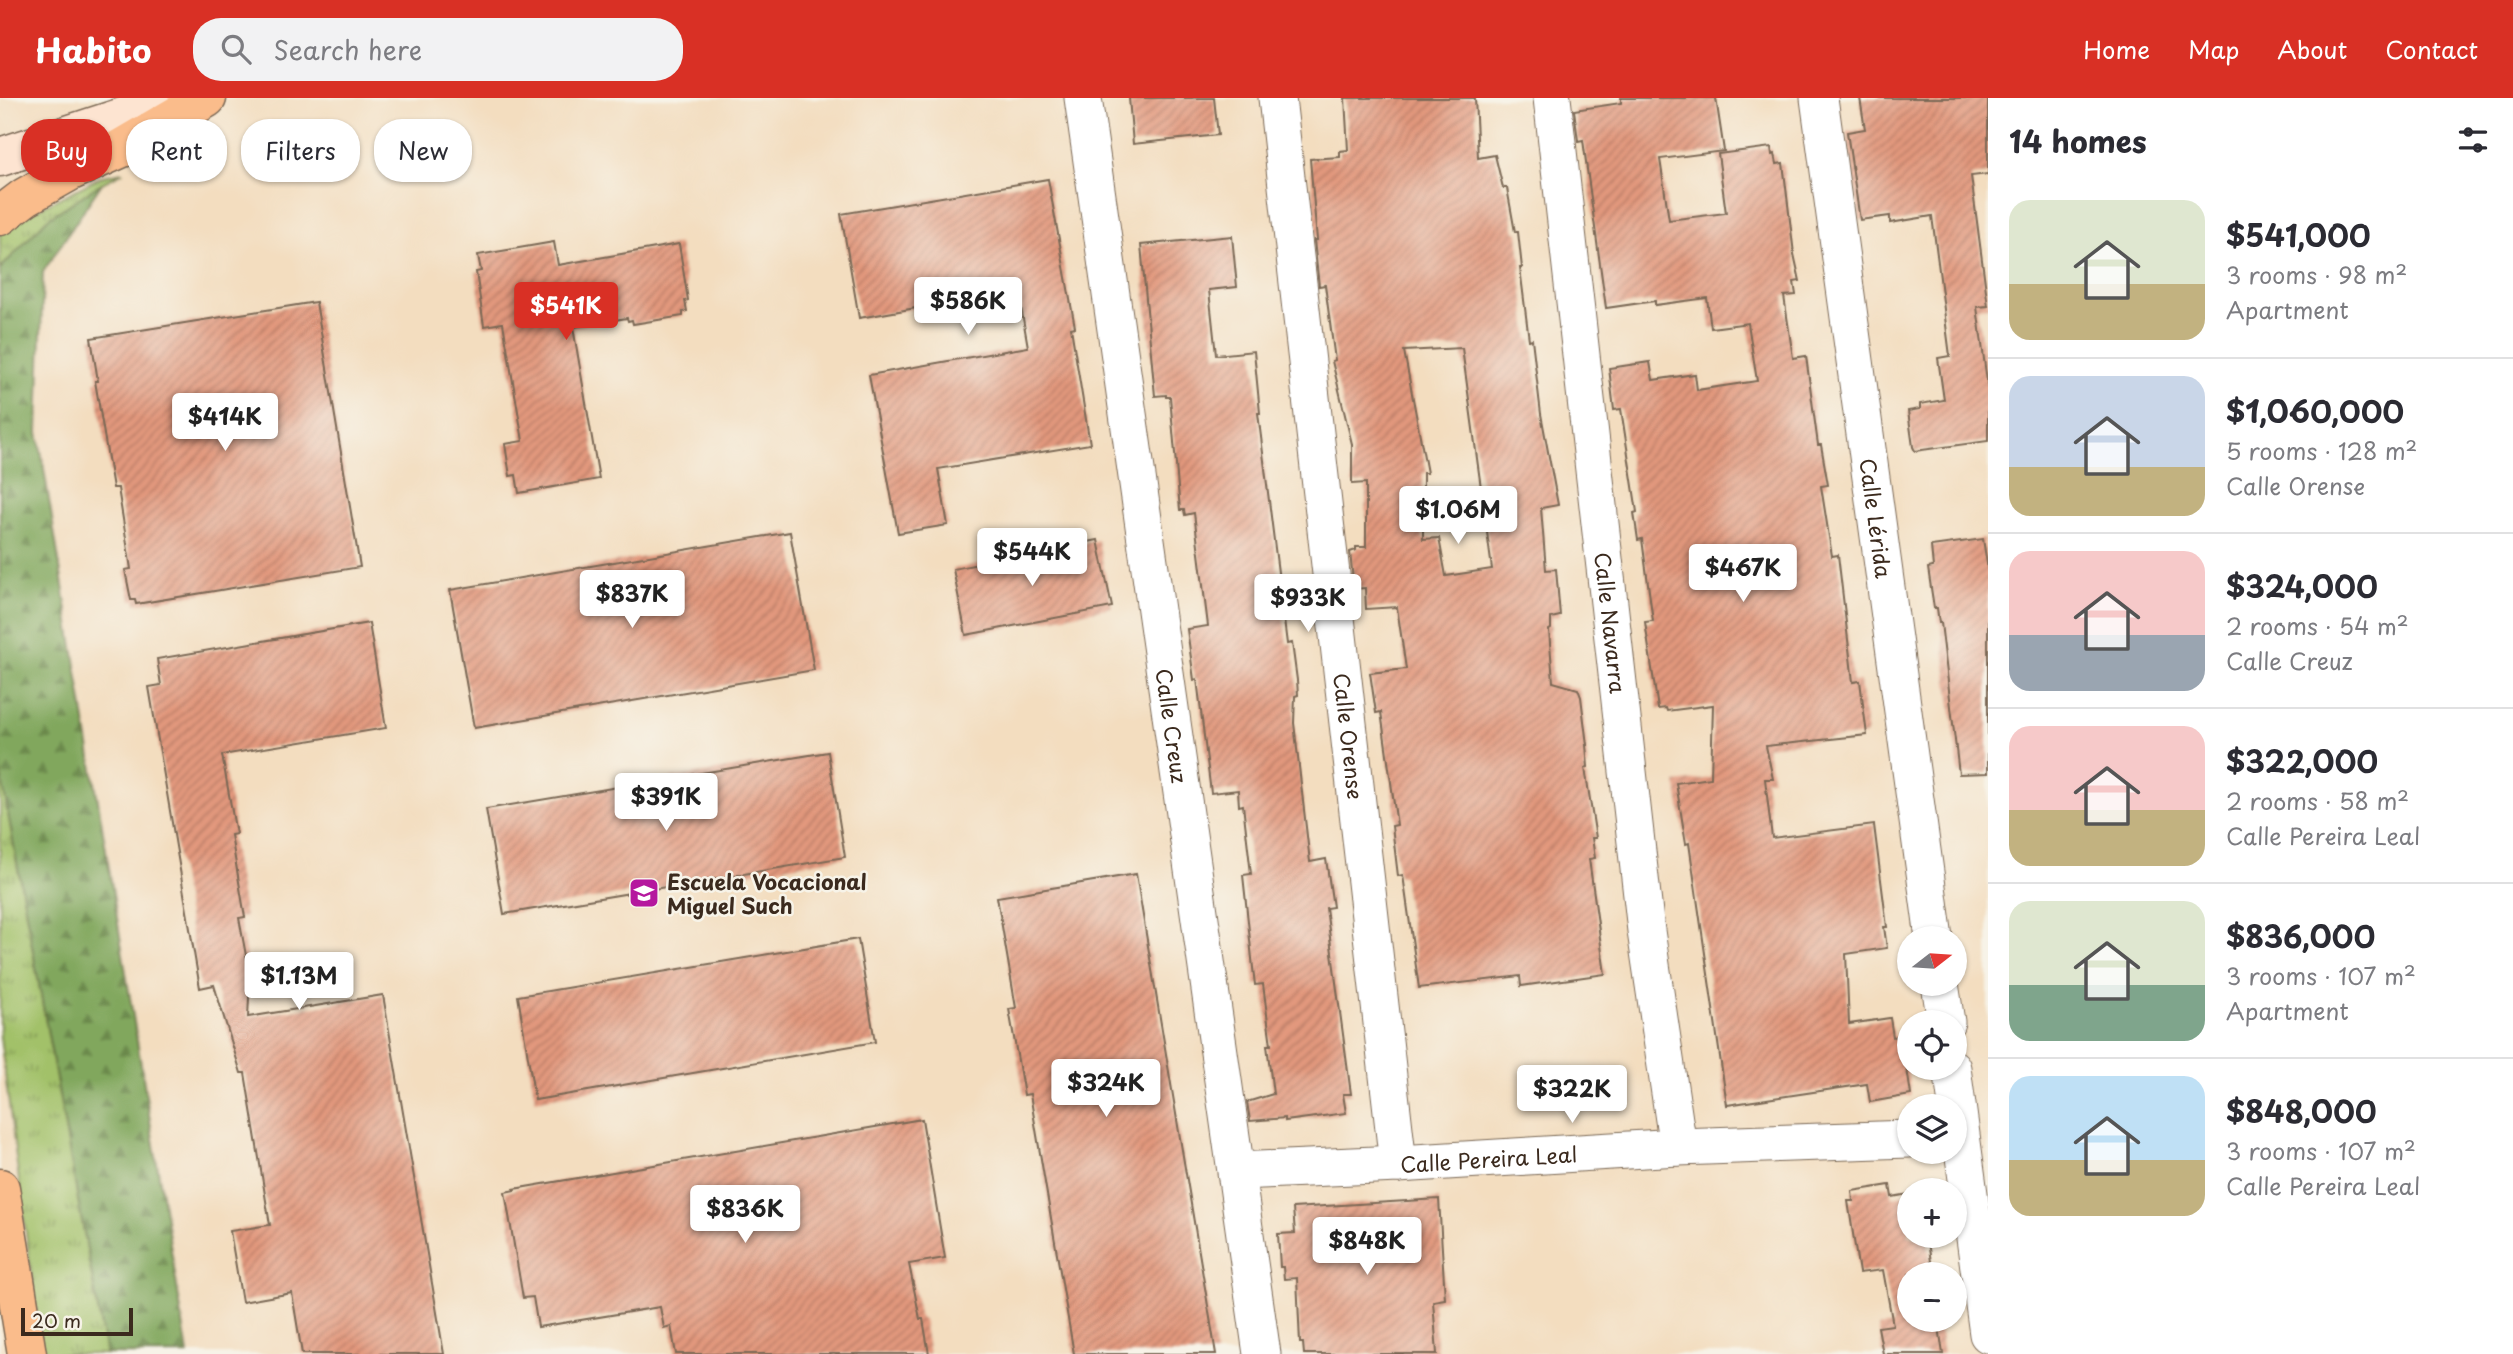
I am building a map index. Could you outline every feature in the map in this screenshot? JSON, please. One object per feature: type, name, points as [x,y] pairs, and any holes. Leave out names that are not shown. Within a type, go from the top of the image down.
[{"type":"highway","points":[[0,216],[25,197],[71,171],[120,149],[207,98]]},
{"type":"highway","points":[[0,1188],[27,1354]]},
{"type":"main road","points":[[0,157],[181,98]]},
{"type":"street","name":"Calle Creuz","points":[[1083,98],[1262,1354]]},
{"type":"street","name":"Calle Orense","points":[[1277,98],[1398,1164]]},
{"type":"street","name":"Calle Navarra","points":[[1552,98],[1646,931],[1678,1147]]},
{"type":"street","name":"Calle Lérida","points":[[1819,98],[1932,926]]},
{"type":"street","points":[[1955,1080],[1968,1136],[1988,1334]]},
{"type":"street","name":"Calle Pereira Leal","points":[[1237,1171],[1678,1147],[1897,1139]]},
{"type":"green space","points":[[91,182],[104,182],[0,269],[0,228]]},
{"type":"green space","points":[[102,183],[43,272],[38,432],[188,1354],[106,1354],[0,769],[0,269],[47,219]]},
{"type":"green space","points":[[0,769],[106,1354],[42,1354],[0,1037]]},
{"type":"building","points":[[1129,98],[1214,98],[1218,135],[1133,144]]},
{"type":"building","points":[[1345,98],[1475,98],[1478,158],[1495,155],[1503,188],[1507,188],[1515,232],[1518,232],[1529,340],[1532,339],[1541,414],[1558,505],[1541,508],[1546,570],[1556,569],[1560,616],[1551,618],[1549,630],[1553,682],[1578,689],[1581,697],[1587,745],[1588,767],[1585,768],[1596,838],[1592,838],[1595,858],[1589,859],[1605,974],[1521,986],[1520,976],[1419,988],[1403,875],[1398,876],[1392,826],[1397,825],[1381,712],[1376,713],[1370,673],[1406,669],[1397,607],[1366,609],[1365,588],[1354,589],[1350,552],[1356,550],[1356,547],[1366,547],[1366,483],[1352,484],[1352,444],[1332,361],[1335,360],[1325,285],[1319,286],[1314,240],[1317,240],[1310,159],[1340,157],[1340,151],[1348,150]],"holes":[[[1462,348],[1492,569],[1446,576],[1439,538],[1423,539],[1423,473],[1427,473],[1404,351]]]},
{"type":"building","points":[[1621,98],[1716,98],[1724,151],[1660,159],[1669,220],[1726,213],[1718,154],[1771,147],[1777,164],[1783,163],[1800,281],[1794,282],[1796,295],[1784,296],[1793,358],[1806,356],[1818,445],[1821,445],[1828,485],[1821,486],[1832,556],[1838,555],[1853,682],[1860,681],[1867,735],[1766,746],[1773,779],[1765,779],[1772,838],[1874,825],[1887,927],[1884,927],[1887,948],[1846,954],[1849,1024],[1890,1018],[1893,1037],[1897,1037],[1897,1080],[1909,1080],[1911,1094],[1897,1094],[1897,1097],[1870,1102],[1867,1084],[1727,1105],[1689,843],[1686,844],[1676,783],[1711,778],[1713,705],[1667,711],[1666,708],[1658,709],[1645,622],[1653,621],[1642,539],[1638,540],[1634,513],[1637,512],[1621,409],[1614,410],[1609,368],[1650,362],[1653,380],[1695,374],[1697,390],[1757,381],[1748,323],[1711,328],[1707,298],[1655,305],[1655,301],[1606,308],[1583,140],[1578,141],[1574,110],[1621,103]]},
{"type":"building","points":[[1860,98],[1988,98],[1988,174],[1971,176],[1988,306],[1977,307],[1988,389],[1988,441],[1915,451],[1913,447],[1908,411],[1920,409],[1920,404],[1944,400],[1938,358],[1950,356],[1932,216],[1890,223],[1890,216],[1860,220],[1847,132],[1865,129]]},
{"type":"building","points":[[1048,179],[1075,327],[1071,328],[1090,444],[938,469],[948,525],[898,533],[869,375],[1028,347],[1018,290],[859,318],[841,214]]},
{"type":"building","points":[[1232,236],[1237,287],[1209,290],[1216,355],[1254,351],[1258,413],[1287,644],[1292,643],[1297,680],[1294,723],[1310,862],[1326,859],[1333,907],[1326,908],[1351,1094],[1343,1094],[1346,1113],[1285,1121],[1285,1118],[1250,1121],[1247,1102],[1273,1094],[1267,1045],[1271,1045],[1263,984],[1255,985],[1243,875],[1251,874],[1243,805],[1239,806],[1238,790],[1211,793],[1197,679],[1194,680],[1187,629],[1208,626],[1194,513],[1185,515],[1184,510],[1180,510],[1170,397],[1155,396],[1141,245]]},
{"type":"building","points":[[554,242],[558,265],[679,244],[688,300],[685,301],[687,311],[683,312],[683,316],[633,324],[632,320],[628,321],[627,318],[573,327],[599,479],[519,493],[516,475],[510,476],[505,444],[523,441],[503,323],[484,326],[476,272],[481,271],[478,255]]},
{"type":"building","points":[[316,302],[360,567],[136,604],[135,600],[131,600],[125,570],[131,569],[118,488],[113,488],[95,381],[98,381],[91,338]]},
{"type":"building","points":[[790,532],[814,670],[474,728],[450,590]]},
{"type":"building","points":[[1983,539],[1988,570],[1988,773],[1959,774],[1941,623],[1937,608],[1934,608],[1928,568],[1933,567],[1931,546]]},
{"type":"building","points":[[1098,540],[1112,607],[966,635],[953,569]]},
{"type":"building","points":[[369,623],[386,728],[222,755],[236,834],[231,835],[245,917],[239,918],[250,977],[248,1017],[383,995],[444,1354],[302,1354],[292,1293],[242,1302],[230,1231],[270,1225],[245,1073],[241,1073],[214,985],[200,988],[149,687],[161,685],[157,659]]},
{"type":"building","points":[[828,752],[845,857],[504,914],[486,809]]},
{"type":"building","points":[[1136,874],[1216,1354],[1074,1354],[1030,1094],[1024,1095],[1009,1009],[1016,1008],[997,897]]},
{"type":"building","points":[[858,939],[875,1042],[535,1100],[518,996]]},
{"type":"building","points":[[922,1119],[945,1258],[909,1264],[929,1354],[676,1354],[671,1326],[664,1328],[660,1307],[538,1327],[533,1297],[523,1298],[505,1192]]},
{"type":"building","points":[[1890,1185],[1892,1197],[1897,1196],[1897,1248],[1929,1248],[1931,1262],[1897,1262],[1897,1332],[1940,1332],[1943,1354],[1883,1354],[1878,1327],[1893,1325],[1883,1270],[1859,1273],[1848,1201],[1853,1201],[1852,1191]]},
{"type":"building","points":[[1439,1199],[1445,1299],[1433,1301],[1437,1354],[1304,1354],[1303,1343],[1300,1343],[1297,1278],[1284,1279],[1283,1267],[1280,1267],[1278,1234],[1295,1233],[1293,1208]]},
{"type":"place","name":"Escuela Vocacional Miguel Such","points":[[644,893]]}]
